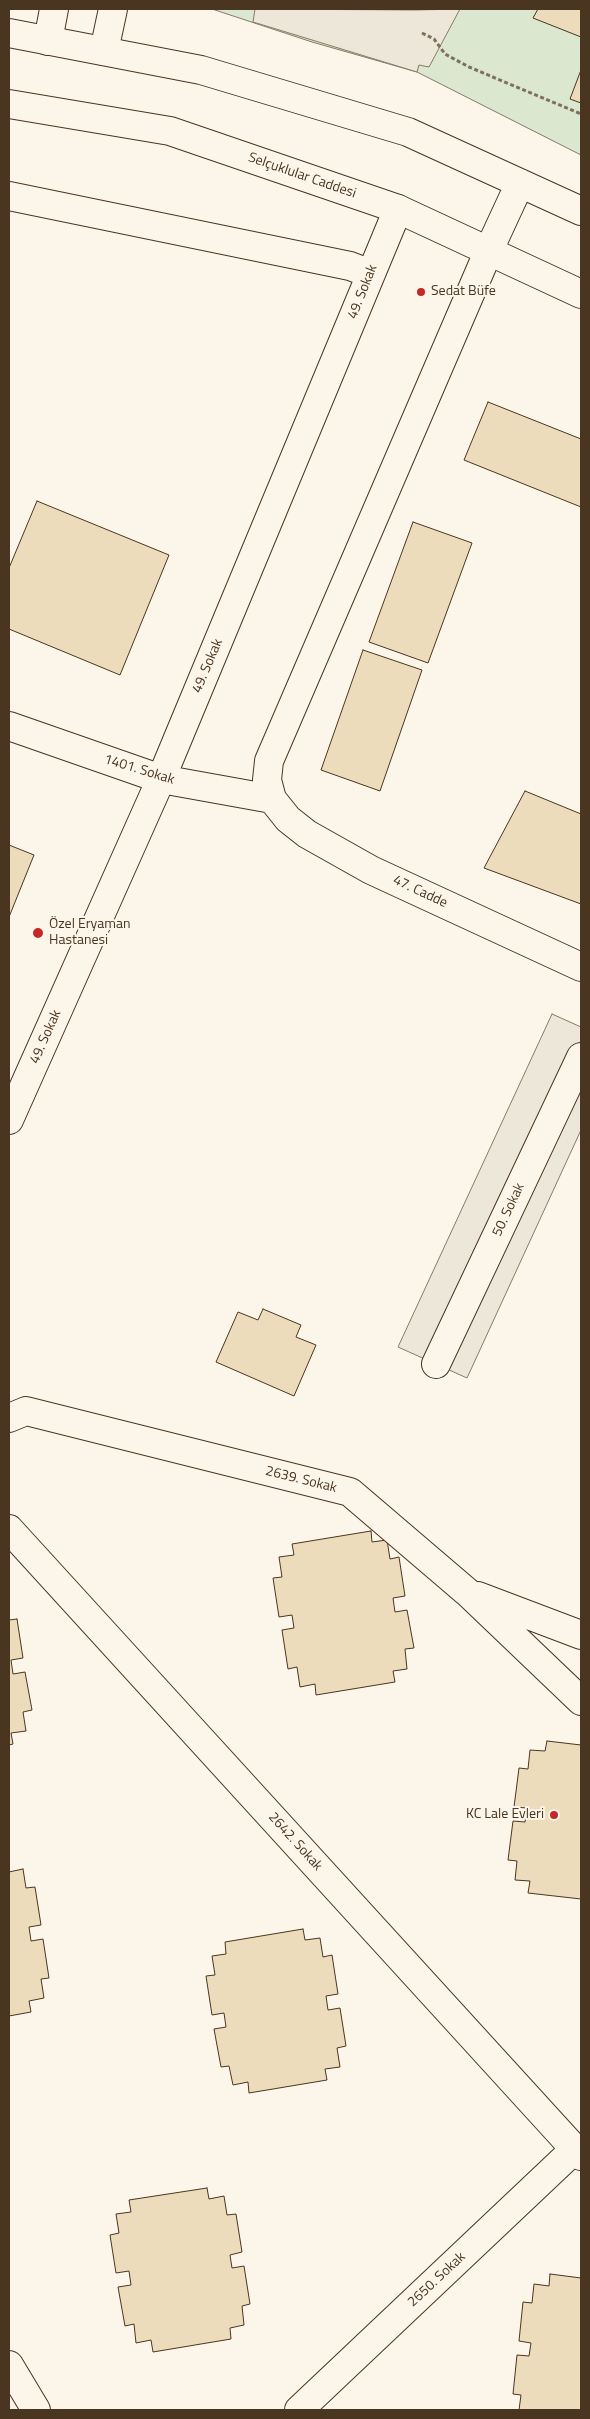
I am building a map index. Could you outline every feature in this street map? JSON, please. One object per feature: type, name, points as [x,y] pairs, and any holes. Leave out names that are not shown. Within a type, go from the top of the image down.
[{"type":"street","points":[[48,41],[54,9]]},
{"type":"street","points":[[104,51],[113,9]]},
{"type":"street","points":[[9,33],[201,70],[408,132],[581,211]]},
{"type":"street","name":"Selçuklular Caddesi","points":[[9,104],[170,131],[398,209],[581,294]]},
{"type":"street","points":[[272,798],[267,780],[270,761],[489,250],[520,183]]},
{"type":"street","points":[[9,196],[350,266],[371,274]]},
{"type":"street","name":"49. Sokak","points":[[9,1120],[161,779],[398,209]]},
{"type":"street","name":"1401. Sokak","points":[[9,726],[161,779],[272,798]]},
{"type":"street","name":"47. Cadde","points":[[272,798],[288,819],[307,834],[371,870],[581,967]]},
{"type":"street","name":"50. Sokak","points":[[436,1364],[581,1057]]},
{"type":"street","name":"2639. Sokak","points":[[9,1418],[26,1411],[350,1492],[467,1592],[581,1701]]},
{"type":"street","name":"2642. Sokak","points":[[9,1529],[578,2152]]},
{"type":"street","points":[[467,1592],[581,1635]]},
{"type":"street","name":"2650. Sokak","points":[[299,2410],[578,2152]]},
{"type":"street","points":[[9,2365],[36,2410]]},
{"type":"path","points":[[422,33],[434,38],[445,54],[469,67],[581,114]]},
{"type":"green space","points":[[212,9],[581,9],[581,155],[417,72],[312,42]]},
{"type":"shaded area","points":[[255,9],[460,9],[429,67],[419,65],[417,72],[253,22]]},
{"type":"shaded area","points":[[552,1014],[581,1027],[581,1130],[467,1378],[398,1347]]},
{"type":"building","points":[[538,9],[581,9],[581,37],[533,18]]},
{"type":"building","points":[[581,70],[581,103],[570,99]]},
{"type":"building","points":[[488,402],[581,439],[581,507],[464,460]]},
{"type":"building","points":[[37,501],[169,555],[120,675],[9,629],[9,568]]},
{"type":"building","points":[[413,522],[472,543],[428,663],[369,642]]},
{"type":"building","points":[[363,650],[422,670],[380,791],[321,770]]},
{"type":"building","points":[[525,791],[581,814],[581,904],[484,868]]},
{"type":"building","points":[[9,845],[34,855],[9,917]]},
{"type":"building","points":[[263,1309],[301,1325],[296,1337],[316,1345],[294,1396],[216,1362],[238,1312],[258,1320]]},
{"type":"building","points":[[371,1531],[372,1542],[387,1540],[390,1559],[399,1557],[405,1596],[393,1598],[395,1612],[407,1610],[414,1648],[405,1649],[407,1669],[393,1671],[395,1682],[316,1695],[315,1684],[300,1687],[297,1667],[288,1669],[282,1630],[294,1628],[292,1615],[279,1617],[273,1578],[282,1577],[279,1557],[294,1555],[292,1544]]},
{"type":"building","points":[[17,1619],[23,1658],[11,1660],[13,1674],[25,1672],[32,1710],[23,1712],[26,1731],[11,1733],[13,1744],[9,1745],[9,1620]]},
{"type":"building","name":"KC Lale Evleri","points":[[547,1741],[581,1745],[581,1899],[528,1893],[530,1881],[515,1880],[517,1861],[508,1860],[513,1821],[525,1822],[527,1808],[514,1807],[519,1768],[528,1769],[530,1750],[545,1751]]},
{"type":"building","points":[[23,1869],[26,1888],[35,1887],[41,1925],[29,1927],[31,1941],[43,1939],[49,1978],[41,1979],[44,1998],[29,2001],[31,2012],[9,2016],[9,1872]]},
{"type":"building","points":[[303,1929],[305,1940],[320,1938],[323,1957],[332,1955],[338,1994],[326,1996],[328,2010],[340,2008],[346,2046],[337,2048],[340,2067],[325,2069],[327,2080],[249,2093],[248,2082],[233,2085],[229,2066],[221,2067],[214,2029],[226,2027],[224,2013],[212,2015],[206,1976],[215,1975],[212,1956],[226,1954],[225,1942]]},
{"type":"building","points":[[207,2188],[209,2199],[224,2196],[227,2215],[236,2214],[242,2252],[230,2255],[232,2268],[244,2266],[250,2304],[242,2306],[244,2325],[230,2328],[231,2339],[153,2352],[151,2340],[136,2343],[134,2324],[125,2326],[118,2287],[131,2285],[129,2271],[116,2273],[110,2235],[119,2233],[116,2214],[131,2212],[129,2200]]},
{"type":"building","points":[[550,2274],[581,2278],[581,2410],[519,2410],[521,2395],[513,2394],[517,2355],[529,2356],[531,2343],[519,2341],[523,2302],[532,2303],[534,2284],[549,2286]]},
{"type":"place","name":"Sedat Büfe","points":[[421,292]]},
{"type":"place","name":"Özel Eryaman Hastanesi","points":[[38,933]]},
{"type":"place","name":"KC Lale Evleri","points":[[554,1815]]}]
